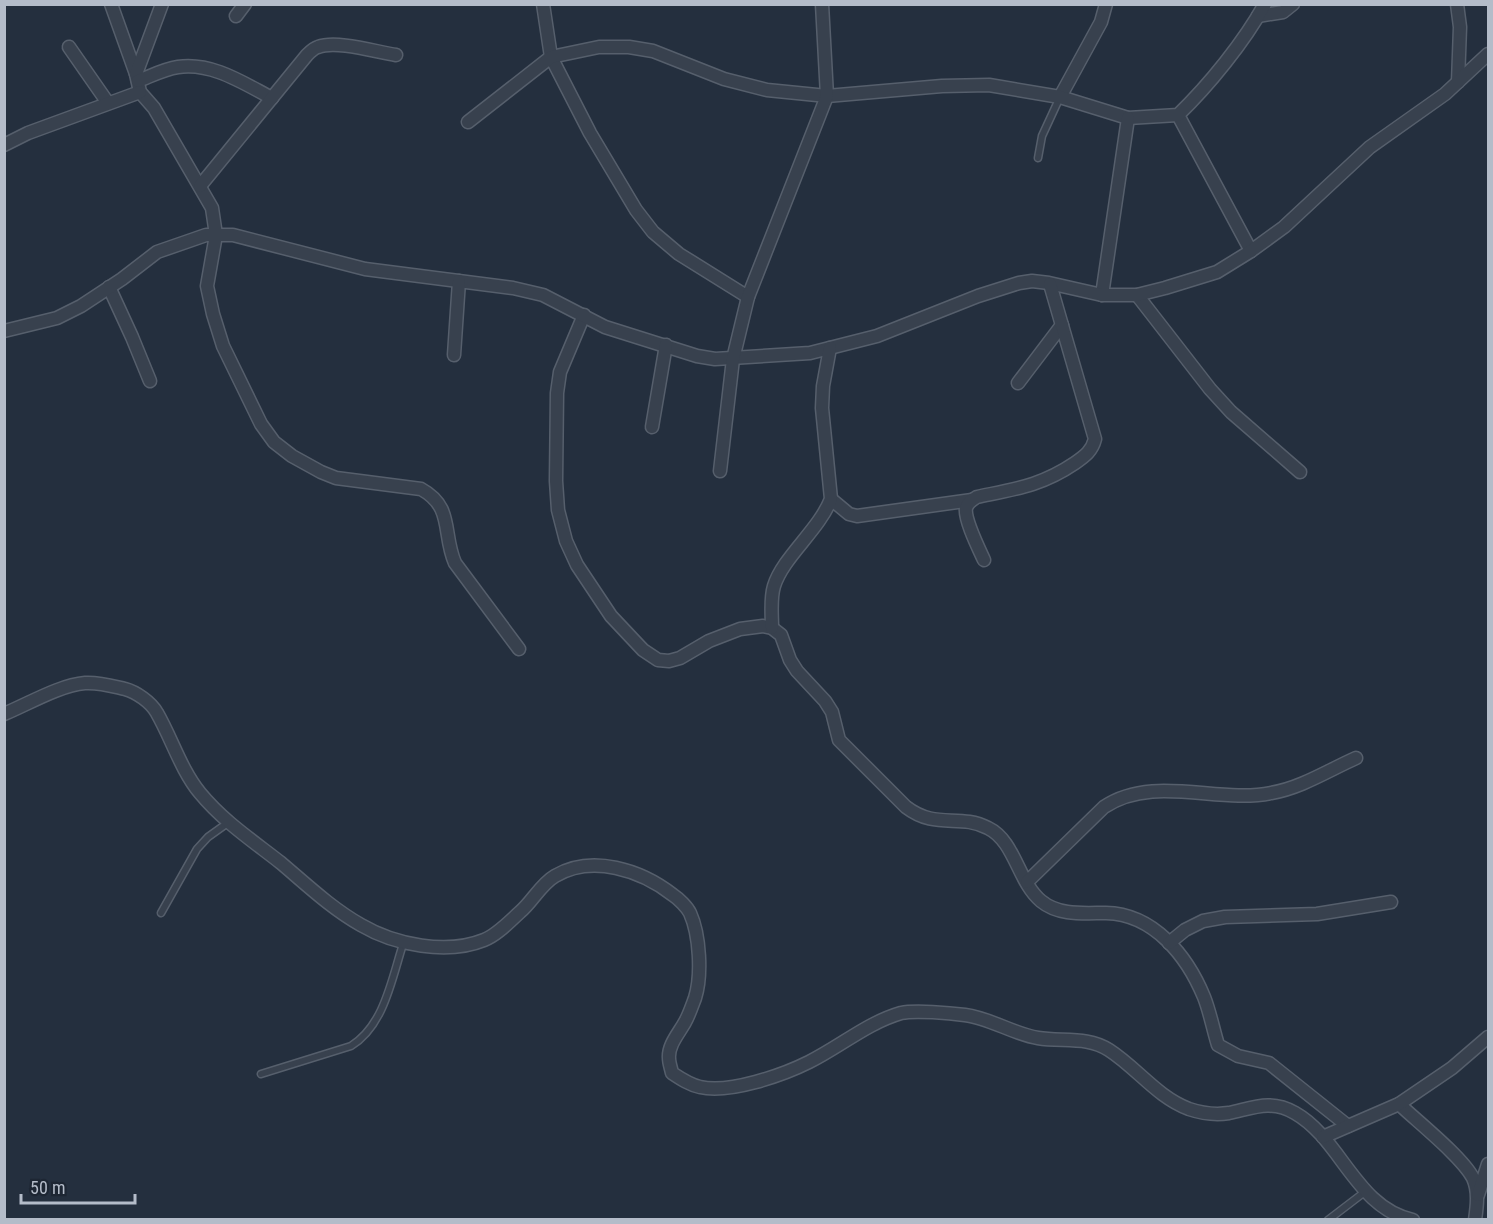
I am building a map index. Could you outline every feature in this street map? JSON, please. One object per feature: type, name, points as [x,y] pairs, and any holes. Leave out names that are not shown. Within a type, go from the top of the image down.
[{"type":"street","points":[[111,4],[138,82],[212,208],[216,235],[207,286],[213,314],[223,346],[261,424],[274,442],[321,472],[336,478],[411,488],[430,494],[441,505],[450,551],[455,563],[519,649]]},
{"type":"street","points":[[138,82],[162,4]]},
{"type":"street","points":[[236,16],[245,4]]},
{"type":"street","points":[[543,4],[551,57],[590,133],[636,210],[653,232],[679,254],[748,297]]},
{"type":"street","points":[[720,471],[733,359],[748,297],[827,96],[822,4]]},
{"type":"street","points":[[1060,97],[1101,22],[1106,4]]},
{"type":"street","points":[[468,122],[551,57],[599,46],[653,51],[724,79],[767,90],[827,96],[942,86],[989,85],[1060,97],[1128,118],[1178,115],[1193,100],[1252,27],[1265,4]]},
{"type":"street","points":[[1258,16],[1283,12],[1293,4]]},
{"type":"street","points":[[1457,4],[1460,27],[1458,82]]},
{"type":"street","points":[[200,186],[316,47],[342,46],[396,56]]},
{"type":"street","points":[[69,47],[108,103]]},
{"type":"street","points":[[4,332],[57,318],[110,287],[157,252],[206,235],[233,235],[365,269],[459,280],[543,295],[605,327],[697,356],[715,359],[810,353],[830,348],[877,336],[978,296],[1018,283],[1032,281],[1102,295],[1137,295],[1217,272],[1251,251],[1284,227],[1370,147],[1445,94],[1488,54]]},
{"type":"street","points":[[4,145],[28,133],[108,103],[138,82],[170,69],[196,67],[210,69],[272,98]]},
{"type":"street","points":[[1178,115],[1251,251]]},
{"type":"street","points":[[1102,295],[1128,118]]},
{"type":"street","points":[[454,354],[459,280]]},
{"type":"street","points":[[831,499],[849,514],[857,516],[972,500],[1038,483],[1054,476],[1087,455],[1095,439],[1050,284]]},
{"type":"street","points":[[110,287],[150,381]]},
{"type":"street","points":[[1137,295],[1210,389],[1231,412],[1300,472]]},
{"type":"street","points":[[584,315],[560,372],[557,393],[558,510],[566,541],[577,565],[611,616],[643,650],[658,660],[669,661],[740,629],[763,626],[772,628],[781,635],[790,660],[797,671],[825,701],[832,712],[839,740],[906,807],[918,817],[975,823],[990,828],[1001,839],[1039,899],[1052,908],[1070,913],[1117,914],[1152,927],[1169,943],[1192,974],[1204,998],[1218,1045],[1238,1056],[1269,1064],[1348,1126]]},
{"type":"street","points":[[1018,383],[1062,325]]},
{"type":"street","points":[[652,427],[666,345]]},
{"type":"street","points":[[772,628],[771,598],[774,585],[780,573],[826,512],[831,499],[822,408],[823,386],[830,348]]},
{"type":"street","points":[[972,500],[966,509],[984,560]]},
{"type":"street","points":[[4,714],[62,689],[84,683],[106,684],[134,692],[155,709],[199,792],[229,822],[324,902],[363,926],[404,941],[442,947],[468,945],[486,939],[504,927],[530,904],[552,877],[569,869],[594,865],[620,869],[650,880],[675,896],[690,912],[697,936],[699,977],[695,998],[668,1056],[672,1073],[685,1082],[702,1088],[737,1087],[776,1076],[810,1062],[847,1039],[904,1012],[968,1015],[1036,1038],[1091,1042],[1107,1048],[1156,1090],[1177,1104],[1190,1109],[1205,1113],[1227,1113],[1266,1104],[1293,1112],[1313,1125],[1352,1177],[1385,1208],[1413,1220]]},
{"type":"street","points":[[1027,882],[1104,807],[1118,797],[1161,792],[1241,795],[1271,793],[1303,782],[1356,758]]},
{"type":"street","points":[[1169,943],[1185,930],[1203,921],[1225,917],[1317,914],[1391,902]]},
{"type":"street","points":[[1323,1137],[1399,1104],[1452,1068],[1488,1037]]},
{"type":"street","points":[[1399,1104],[1464,1165],[1474,1179],[1478,1196]]},
{"type":"street","points":[[1475,1220],[1478,1196],[1488,1164]]},
{"type":"lane","points":[[1038,158],[1042,136],[1060,97]]},
{"type":"lane","points":[[161,913],[197,849],[208,837],[229,822]]},
{"type":"lane","points":[[261,1074],[351,1046],[361,1040],[371,1029],[381,1011],[404,941]]},
{"type":"lane","points":[[1328,1220],[1367,1190]]}]
